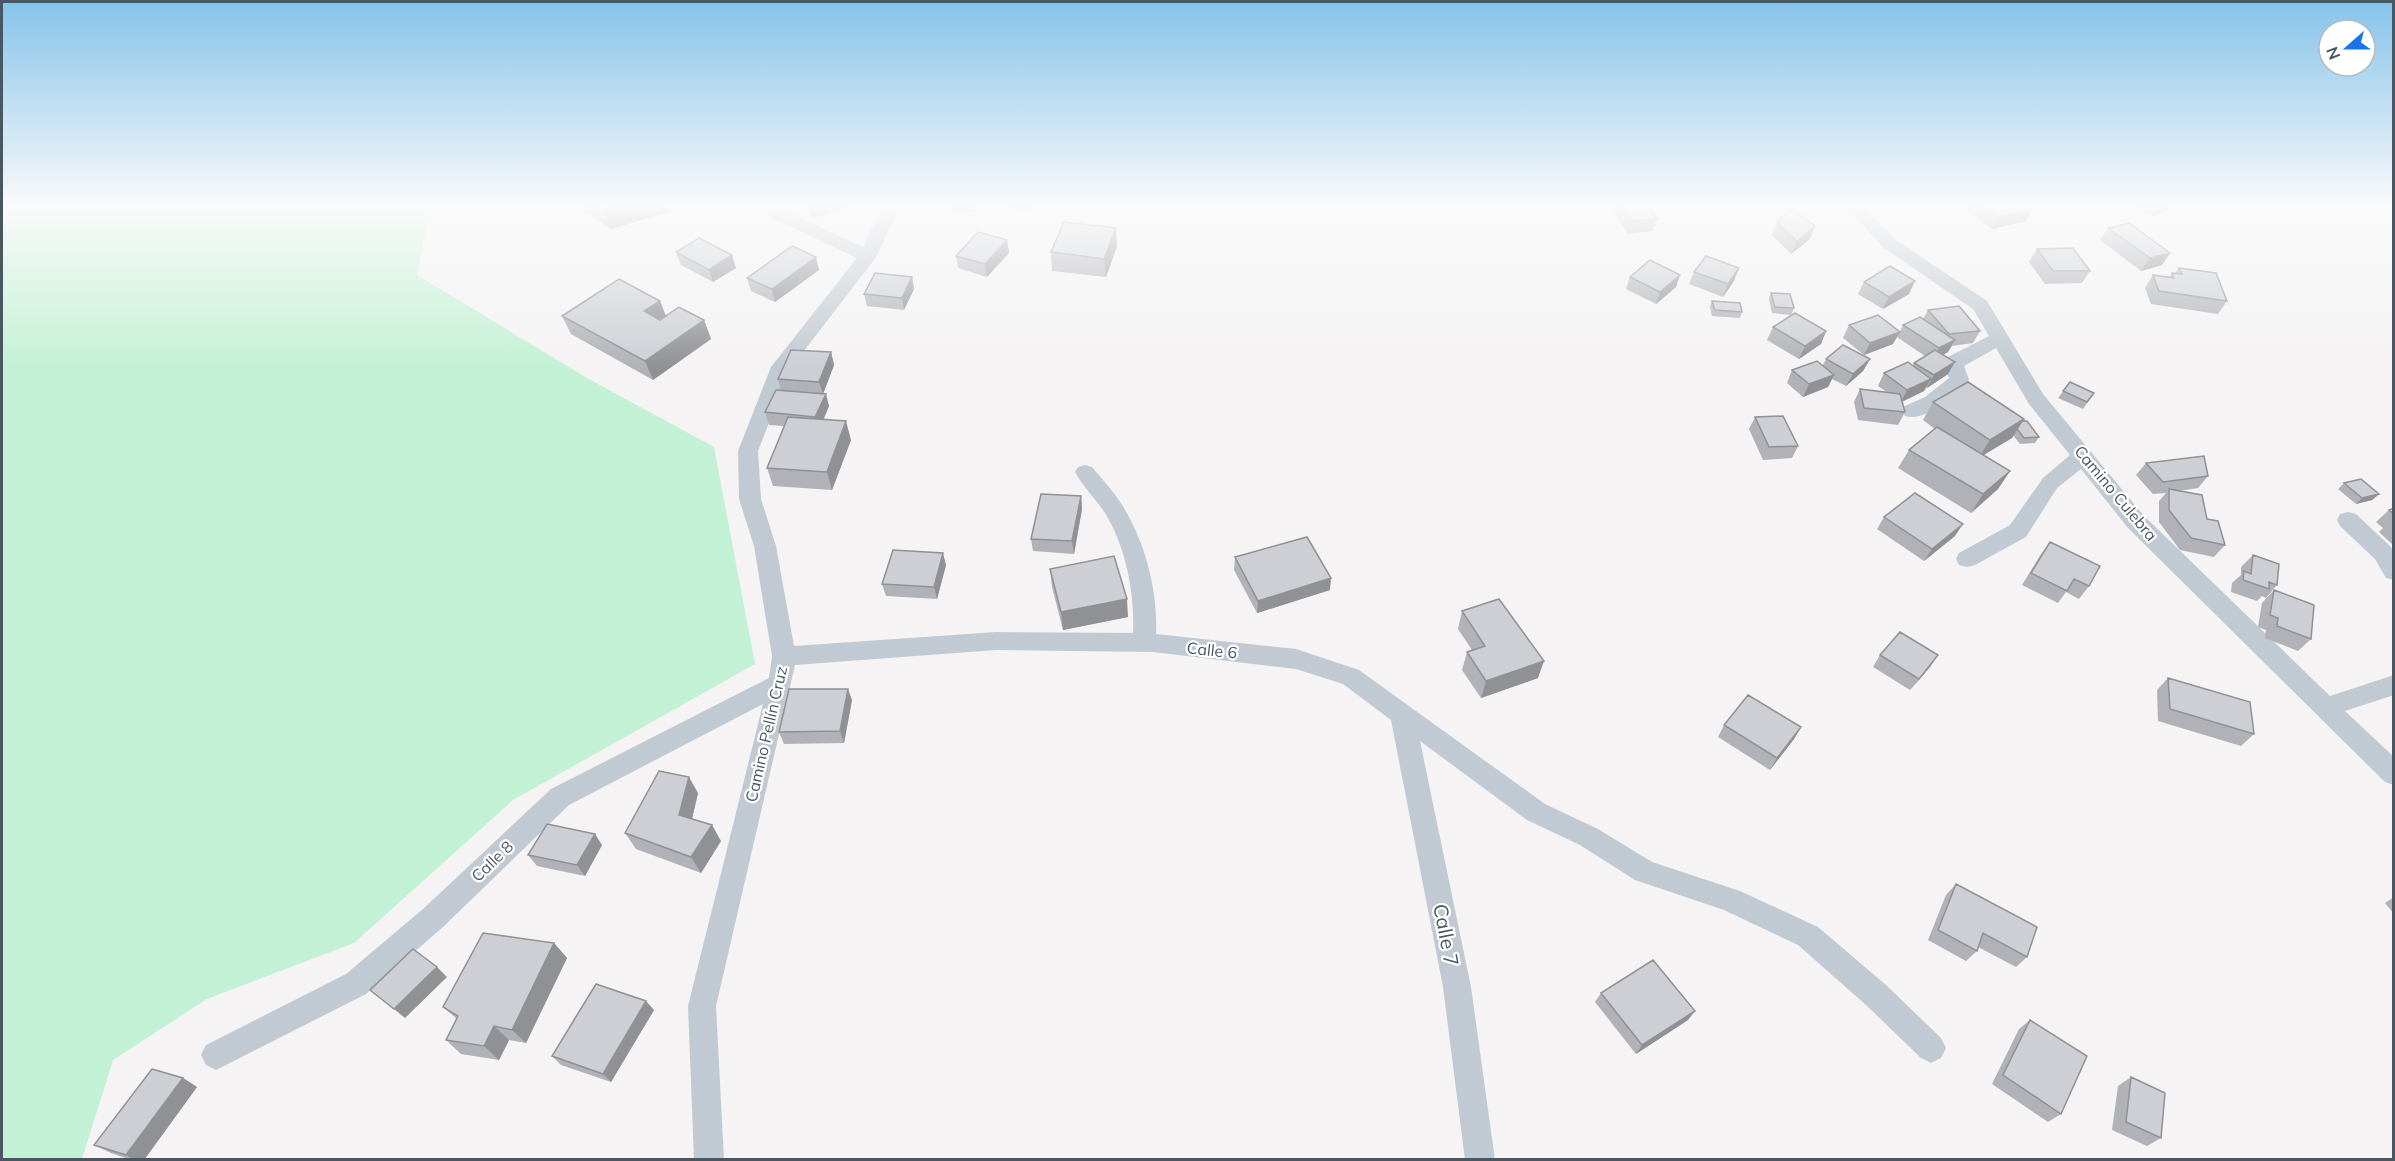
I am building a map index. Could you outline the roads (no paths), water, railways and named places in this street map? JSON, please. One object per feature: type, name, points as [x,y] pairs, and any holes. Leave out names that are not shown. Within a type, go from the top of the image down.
[{"type":"street","name":"Camino Pellín Cruz","points":[[709,1160],[702,1006],[780,684],[784,656],[765,546],[750,499],[748,451],[781,367],[866,259]]},
{"type":"street","name":"Camino Culebra","points":[[1912,259],[1980,305],[2036,399],[2084,455],[2136,522],[2394,774]]},
{"type":"street","points":[[1912,411],[1932,402],[1959,380],[1953,363],[2001,338]]},
{"type":"street","points":[[1967,559],[2018,531],[2050,483],[2084,455]]},
{"type":"street","points":[[1085,472],[1115,511],[1132,552],[1146,604],[1144,643]]},
{"type":"street","points":[[2348,520],[2383,553],[2394,572]]},
{"type":"street","name":"Calle 6","points":[[784,656],[996,641],[1144,643],[1296,659],[1351,676],[1536,812],[1589,837],[1644,871],[1730,900],[1808,936],[1876,995],[1931,1048]]},
{"type":"street","name":"Calle 8","points":[[216,1055],[356,984],[433,918],[560,797],[780,684]]},
{"type":"street","points":[[2325,707],[2394,685]]},
{"type":"street","name":"Calle 7","points":[[1402,712],[1456,987],[1480,1160]]}]
